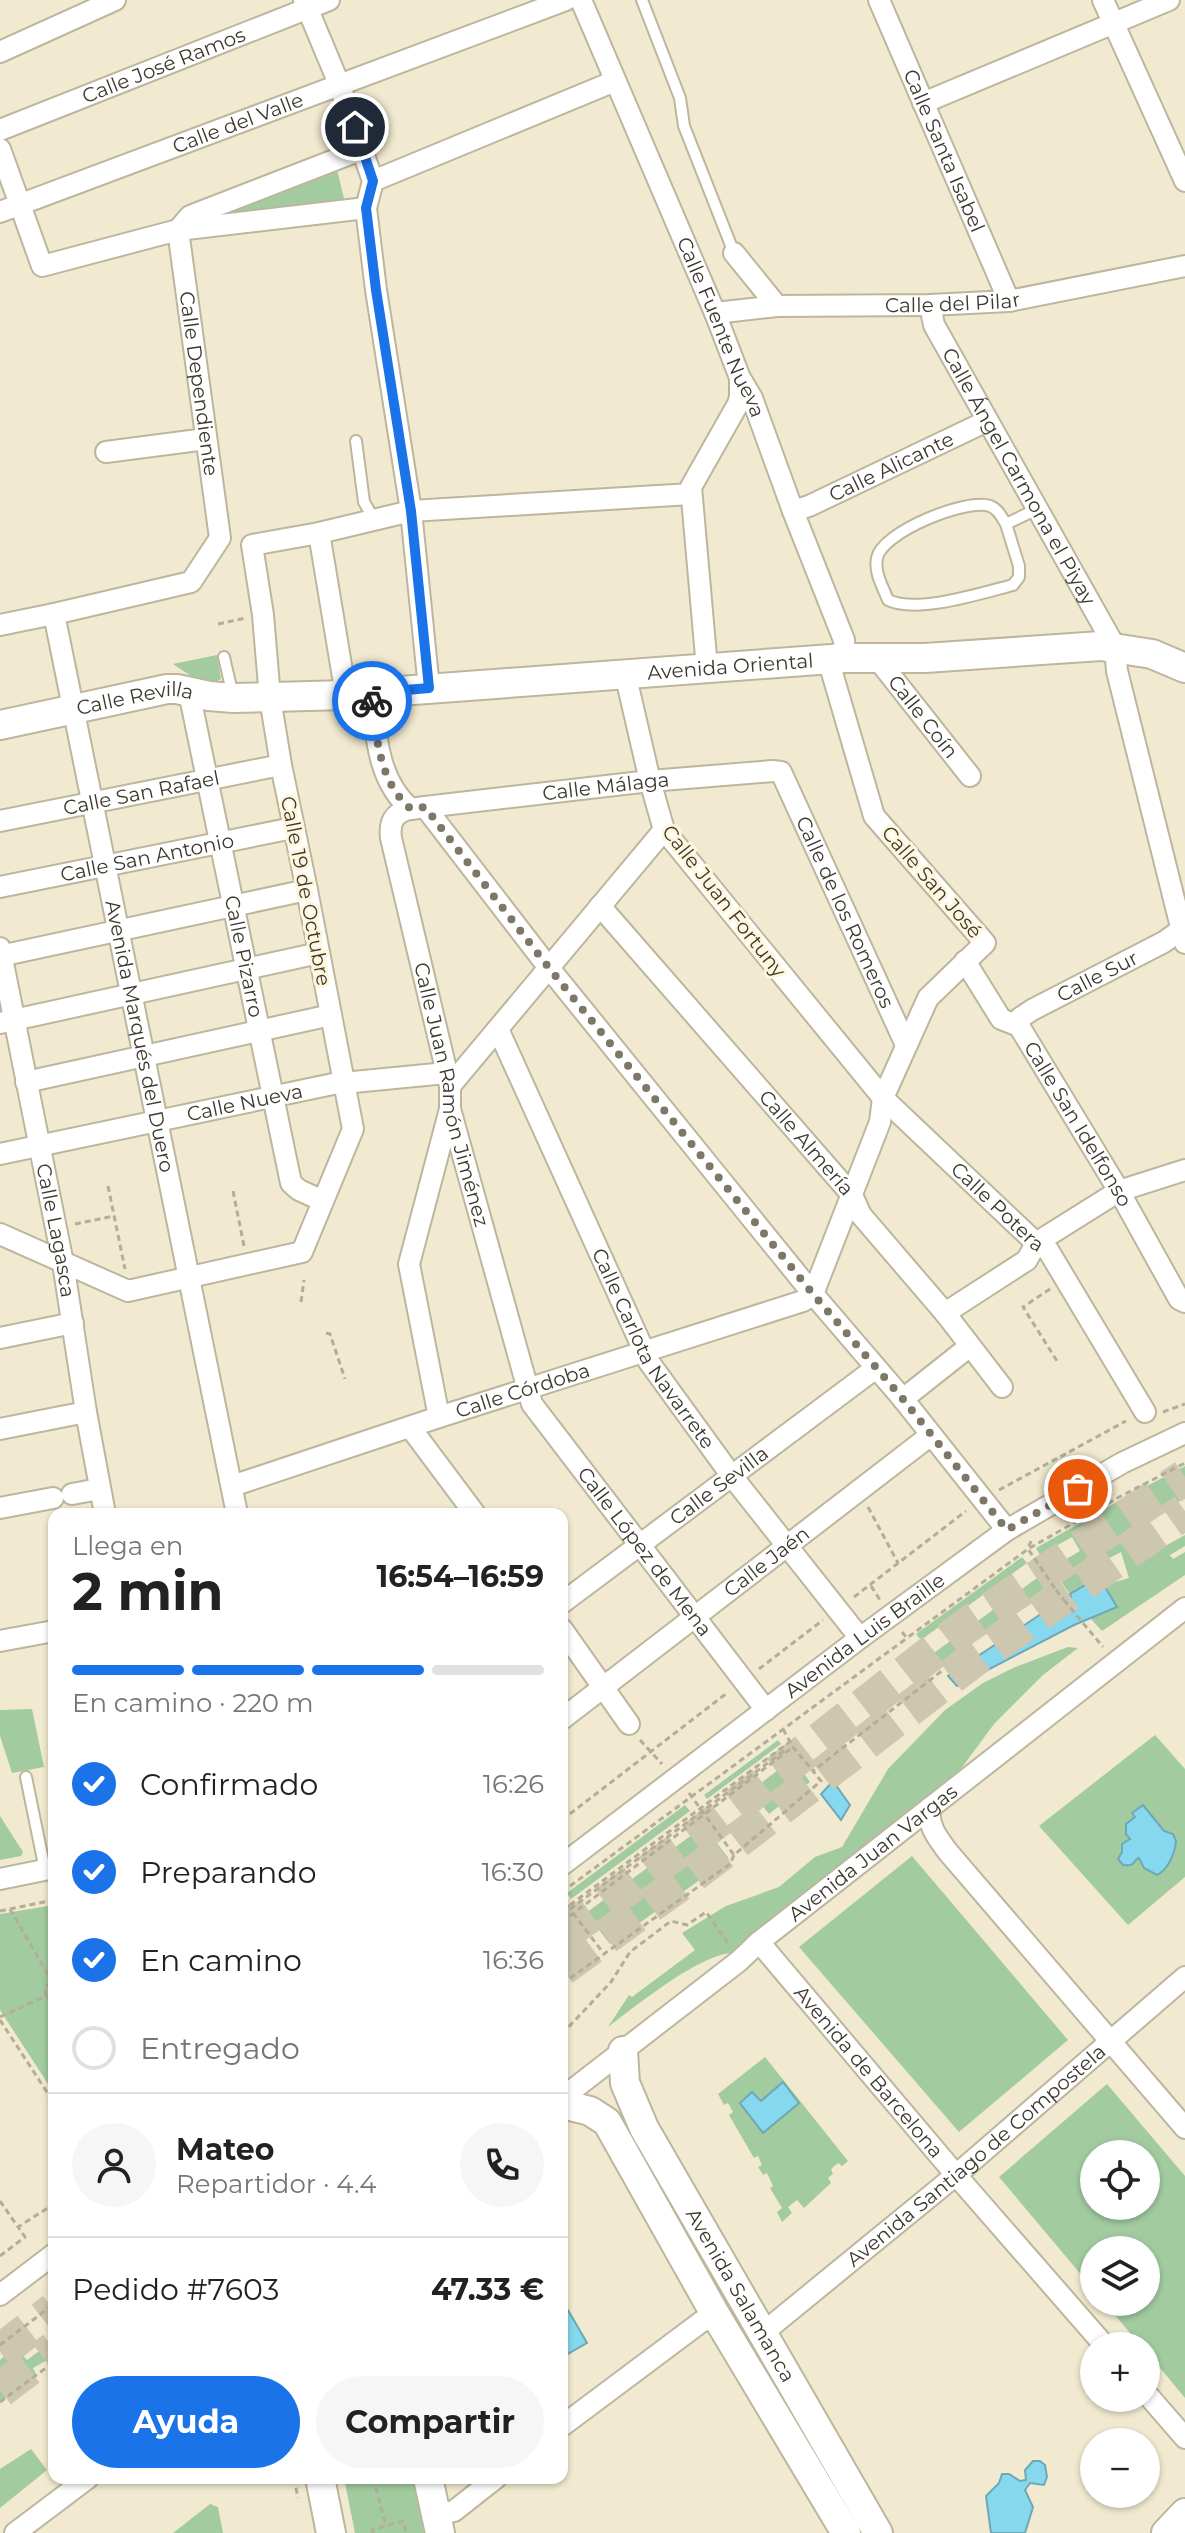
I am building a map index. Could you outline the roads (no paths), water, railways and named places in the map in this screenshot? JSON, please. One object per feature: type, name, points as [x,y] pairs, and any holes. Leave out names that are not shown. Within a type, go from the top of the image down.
[{"type":"street","points":[[0,52],[115,0]]},
{"type":"street","name":"Calle José Ramos","points":[[0,130],[305,4],[329,0]]},
{"type":"street","name":"Calle del Valle","points":[[10,209],[566,0]]},
{"type":"street","name":"Calle Fuente Nueva","points":[[581,0],[740,378],[752,398],[844,640],[837,658]]},
{"type":"street","name":"Calle Santa Isabel","points":[[879,0],[1009,301]]},
{"type":"street","points":[[1103,0],[1185,181]]},
{"type":"street","points":[[923,103],[1169,0]]},
{"type":"street","points":[[305,4],[339,84],[373,181],[366,208],[411,511],[429,688]]},
{"type":"street","points":[[373,181],[615,81]]},
{"type":"street","points":[[0,149],[10,209],[42,266],[178,230],[366,208]]},
{"type":"street","points":[[178,230],[190,216],[363,149]]},
{"type":"street","name":"Calle Dependiente","points":[[54,614],[191,582],[220,538],[178,230]]},
{"type":"street","name":"Calle Fuente Nueva","points":[[734,253],[777,306]]},
{"type":"street","name":"Calle del Pilar","points":[[715,313],[777,306],[1009,301],[1185,266]]},
{"type":"street","name":"Calle Ángel Carmona el Piyay","points":[[930,305],[934,325],[1115,647]]},
{"type":"street","points":[[707,668],[691,487],[738,404],[740,378]]},
{"type":"street","name":"Calle Alicante","points":[[793,511],[987,421]]},
{"type":"street","points":[[106,452],[206,439]]},
{"type":"street","points":[[270,698],[263,615],[252,545],[411,511],[691,494]]},
{"type":"street","points":[[319,533],[358,694],[399,799],[418,808],[1007,1530]]},
{"type":"street","points":[[0,625],[54,614]]},
{"type":"street","name":"Avenida Marqués del Duero","points":[[54,614],[236,1508]]},
{"type":"street","name":"Avenida Oriental","points":[[270,698],[837,658],[925,658],[1085,646],[1115,647],[1152,654],[1185,668]]},
{"type":"street","points":[[1115,647],[1117,671],[1184,932]]},
{"type":"street","name":"Calle Coín","points":[[876,657],[970,776]]},
{"type":"street","name":"Calle San José","points":[[837,658],[874,816],[985,943],[965,961]]},
{"type":"street","name":"Calle Juan Fortuny","points":[[625,673],[664,830],[883,1098]]},
{"type":"street","name":"Calle Revilla","points":[[0,725],[167,689],[233,698],[270,698]]},
{"type":"street","name":"Calle Pizarro","points":[[189,692],[291,1183],[323,1201]]},
{"type":"street","name":"Calle 19 de Octubre","points":[[189,1279],[302,1252],[353,1129],[270,698]]},
{"type":"street","name":"Calle San Rafael","points":[[0,821],[281,765]]},
{"type":"street","name":"Calle Málaga","points":[[418,808],[650,781],[773,771],[781,772],[785,778]]},
{"type":"street","name":"Calle de los Romeros","points":[[785,778],[906,1045]]},
{"type":"street","name":"Calle Juan Ramón Jiménez","points":[[418,808],[400,811],[393,817],[389,827],[391,838],[448,1080],[450,1109],[528,1390]]},
{"type":"street","name":"Calle San Antonio","points":[[0,887],[293,828]]},
{"type":"street","points":[[448,1080],[498,1029],[664,830]]},
{"type":"street","points":[[0,953],[307,890]]},
{"type":"street","name":"Calle Almería","points":[[600,906],[852,1195],[861,1215],[945,1313],[1002,1387]]},
{"type":"street","name":"Calle Sur","points":[[1019,1026],[1020,1018],[1032,1010],[1184,932]]},
{"type":"street","name":"Calle Lagasca","points":[[0,953],[7,1022],[26,1082],[63,1263],[104,1508]]},
{"type":"street","points":[[7,1022],[319,953]]},
{"type":"street","points":[[813,1294],[880,1122],[883,1098],[906,1045],[928,998],[965,961]]},
{"type":"street","name":"Calle San Idelfonso","points":[[965,961],[1001,1019],[1019,1026],[1182,1301]]},
{"type":"street","points":[[26,1082],[331,1015]]},
{"type":"street","name":"Calle Carlota Navarrete","points":[[498,1029],[647,1358],[731,1475],[860,1638]]},
{"type":"street","name":"Calle Nueva","points":[[0,1154],[333,1084],[448,1080]]},
{"type":"street","name":"Calle Potera","points":[[883,1098],[1036,1243],[1048,1250],[1145,1412]]},
{"type":"street","points":[[439,1417],[409,1264],[450,1109]]},
{"type":"street","points":[[945,1313],[1027,1260],[1036,1243],[1119,1191],[1185,1170]]},
{"type":"street","points":[[0,1234],[130,1291],[189,1279]]},
{"type":"street","name":"Calle Córdoba","points":[[232,1486],[439,1417],[647,1358],[803,1301],[813,1294]]},
{"type":"street","points":[[0,1338],[73,1323]]},
{"type":"street","points":[[903,1399],[970,1346]]},
{"type":"street","name":"Calle Sevilla","points":[[568,1598],[876,1368]]},
{"type":"street","name":"Calle López de Mena","points":[[528,1390],[532,1404],[766,1710]]},
{"type":"street","points":[[0,1429],[86,1412]]},
{"type":"street","points":[[410,1427],[471,1508]]},
{"type":"street","name":"Avenida Luis Braille","points":[[568,1860],[1007,1530],[1122,1463],[1185,1433]]},
{"type":"street","name":"Calle Jaén","points":[[568,1714],[931,1435]]},
{"type":"street","points":[[0,1508],[99,1489]]},
{"type":"street","name":"Avenida Juan Vargas","points":[[568,2096],[1185,1608]]},
{"type":"street","points":[[0,1641],[48,1632]]},
{"type":"street","points":[[568,1638],[629,1724]]},
{"type":"street","points":[[930,1808],[932,1830],[948,1852],[1185,2128]]},
{"type":"street","points":[[0,1879],[48,1869]]},
{"type":"street","name":"Avenida de Barcelona","points":[[759,1942],[1093,2332]]},
{"type":"street","name":"Avenida Santiago de Compostela","points":[[764,2332],[956,2175],[1185,1977]]},
{"type":"street","name":"Avenida Salamanca","points":[[623,2051],[625,2083],[634,2107],[878,2533]]},
{"type":"street","name":"Avenida Salamanca","points":[[568,2103],[590,2111],[607,2122],[836,2529]]},
{"type":"street","points":[[0,2295],[48,2259]]},
{"type":"street","points":[[568,2422],[715,2314]]},
{"type":"street","points":[[1160,2409],[1185,2438]]},
{"type":"street","points":[[18,2532],[80,2484]]},
{"type":"street","points":[[321,2484],[331,2533]]},
{"type":"street","points":[[429,2484],[438,2524],[488,2484]]},
{"type":"street","points":[[1166,2533],[1185,2513]]},
{"type":"lane","name":"Calle Fuente Nueva","points":[[642,0],[680,98],[684,126],[734,253]]},
{"type":"lane","points":[[356,441],[364,502],[371,514],[385,519]]},
{"type":"lane","points":[[974,505],[988,506],[998,511],[1006,524],[1019,566],[1019,577],[1013,585],[950,601],[904,604],[888,600],[878,577],[877,559],[881,549],[894,536],[941,514],[974,505]]},
{"type":"lane","points":[[1006,524],[1037,509]]},
{"type":"lane","points":[[224,657],[233,698]]},
{"type":"lane","points":[[26,1777],[48,1865]]},
{"type":"water","points":[[1099,1577],[1117,1607],[1074,1625],[957,1686],[948,1676],[1056,1604],[1058,1606],[1071,1597],[1070,1594]]},
{"type":"water","points":[[833,1781],[850,1805],[841,1820],[821,1794]]},
{"type":"water","points":[[1143,1805],[1164,1831],[1173,1834],[1176,1841],[1170,1861],[1157,1875],[1144,1868],[1139,1858],[1127,1865],[1118,1859],[1122,1844],[1130,1839],[1126,1834],[1126,1824],[1135,1817],[1132,1813]]},
{"type":"water","points":[[783,2082],[799,2103],[763,2133],[740,2103],[752,2092],[761,2101]]},
{"type":"water","points":[[568,2310],[587,2343],[568,2354]]},
{"type":"water","points":[[1033,2461],[1045,2465],[1047,2477],[1044,2485],[1030,2483],[1025,2490],[1033,2507],[1025,2533],[991,2533],[986,2496],[999,2483],[1002,2474],[1009,2474],[1020,2481],[1026,2480],[1025,2470]]},
{"type":"tunnel","points":[[568,1931],[682,1848],[962,1629],[1185,1477]]},
{"type":"tunnel","points":[[568,1964],[700,1869],[973,1660],[1185,1511]]},
{"type":"tunnel","points":[[0,2352],[48,2315]]},
{"type":"tunnel","points":[[0,2390],[48,2354]]}]
